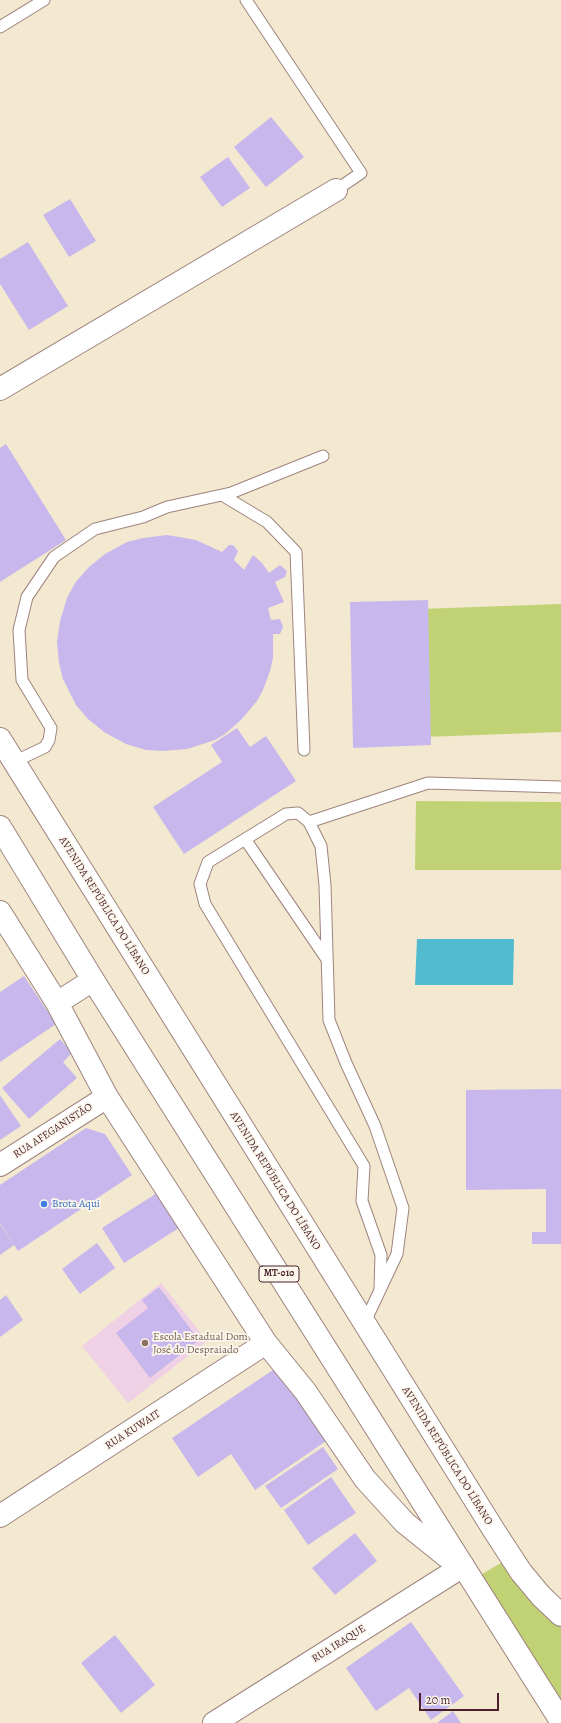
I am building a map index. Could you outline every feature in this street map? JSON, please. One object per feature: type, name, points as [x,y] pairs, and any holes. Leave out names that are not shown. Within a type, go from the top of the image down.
[{"type":"main road","points":[[0,389],[336,190]]},
{"type":"main road","name":"AVENIDA REPÚBLICA DO LÍBANO","points":[[0,739],[364,1324],[521,1572],[541,1596],[561,1615]]},
{"type":"main road","name":"MT-010","points":[[0,827],[93,980],[561,1720]]},
{"type":"main road","points":[[0,912],[57,1003],[107,1097],[266,1343],[305,1391],[365,1479],[405,1523],[446,1556],[464,1566]]},
{"type":"main road","points":[[57,1003],[93,980]]},
{"type":"main road","name":"RUA AFEGANISTÃO","points":[[0,1165],[107,1097]]},
{"type":"main road","name":"RUA KUWAIT","points":[[0,1516],[266,1343]]},
{"type":"main road","name":"RUA IRAQUE","points":[[214,1723],[464,1566]]},
{"type":"lane","points":[[0,27],[44,0]]},
{"type":"lane","points":[[246,0],[361,172],[336,190]]},
{"type":"lane","points":[[14,762],[45,747],[51,728],[22,680],[19,630],[27,596],[54,557],[95,529],[143,517],[167,507],[231,493],[323,456]]},
{"type":"lane","points":[[222,495],[267,522],[296,552],[304,750]]},
{"type":"lane","points":[[308,822],[428,783],[561,787]]},
{"type":"lane","points":[[364,1324],[397,1254],[403,1208],[375,1126],[346,1063],[329,1020],[325,885],[321,846],[308,822],[298,813],[286,814],[208,862],[200,884],[205,904],[364,1166],[362,1201],[381,1255],[380,1288]]},
{"type":"lane","points":[[245,839],[326,958]]},
{"type":"shaded area","name":"Escola Estadual Dom José do Despraiado","points":[[161,1283],[207,1341],[128,1403],[82,1346]]},
{"type":"green space","points":[[561,604],[561,732],[424,737],[420,609]]},
{"type":"green space","points":[[416,801],[561,802],[561,870],[415,870]]},
{"type":"green space","points":[[504,1561],[544,1613],[561,1627],[561,1703],[479,1576]]},
{"type":"water","points":[[417,939],[514,939],[513,985],[415,985]]},
{"type":"building","points":[[271,117],[304,157],[266,187],[234,147]]},
{"type":"building","points":[[228,157],[250,188],[222,207],[200,177]]},
{"type":"building","points":[[70,199],[96,241],[69,257],[43,215]]},
{"type":"building","points":[[28,242],[68,306],[29,330],[0,284],[0,259]]},
{"type":"building","points":[[6,444],[66,540],[0,582],[0,448]]},
{"type":"building","points":[[167,535],[196,540],[222,552],[229,545],[233,545],[238,551],[234,560],[244,570],[253,555],[262,563],[269,573],[280,565],[287,571],[285,577],[275,582],[284,602],[268,608],[271,620],[280,619],[283,627],[280,634],[273,634],[273,658],[270,671],[257,701],[241,720],[225,734],[215,740],[187,749],[163,751],[146,750],[126,744],[104,732],[88,719],[76,705],[63,679],[59,663],[57,642],[60,621],[67,598],[75,583],[89,567],[105,554],[127,542]]},
{"type":"building","points":[[428,600],[431,745],[353,748],[350,602]]},
{"type":"building","points":[[237,728],[250,747],[266,736],[296,781],[184,854],[153,807],[222,762],[211,745]]},
{"type":"building","points":[[24,976],[56,1024],[0,1062],[0,992]]},
{"type":"building","points":[[60,1039],[72,1053],[63,1062],[77,1078],[29,1119],[2,1088]]},
{"type":"building","points":[[561,1089],[561,1244],[532,1244],[532,1232],[546,1232],[546,1189],[466,1190],[466,1090]]},
{"type":"building","points":[[0,1095],[21,1126],[0,1140]]},
{"type":"building","name":"Brota Aqui","points":[[86,1128],[105,1134],[132,1175],[18,1251],[0,1223],[0,1185]]},
{"type":"building","points":[[157,1193],[179,1228],[124,1263],[102,1228]]},
{"type":"building","points":[[0,1224],[14,1245],[0,1255]]},
{"type":"building","points":[[97,1243],[115,1268],[80,1294],[62,1269]]},
{"type":"building","points":[[159,1287],[199,1340],[150,1378],[116,1333],[148,1308],[142,1300]]},
{"type":"building","points":[[6,1295],[23,1320],[0,1337],[0,1300]]},
{"type":"building","points":[[276,1368],[326,1441],[255,1490],[231,1454],[198,1477],[172,1438]]},
{"type":"building","points":[[323,1447],[338,1469],[281,1508],[265,1486]]},
{"type":"building","points":[[331,1477],[356,1513],[308,1545],[284,1510]]},
{"type":"building","points":[[355,1533],[377,1561],[335,1595],[312,1568]]},
{"type":"building","points":[[411,1622],[464,1696],[431,1720],[409,1688],[376,1711],[346,1668]]},
{"type":"building","points":[[115,1635],[155,1685],[121,1713],[81,1663]]},
{"type":"building","points":[[453,1711],[461,1723],[437,1723]]},
{"type":"place","name":"Brota Aqui","points":[[44,1204]]},
{"type":"place","name":"Escola Estadual Dom José do Despraiado","points":[[145,1343]]}]
